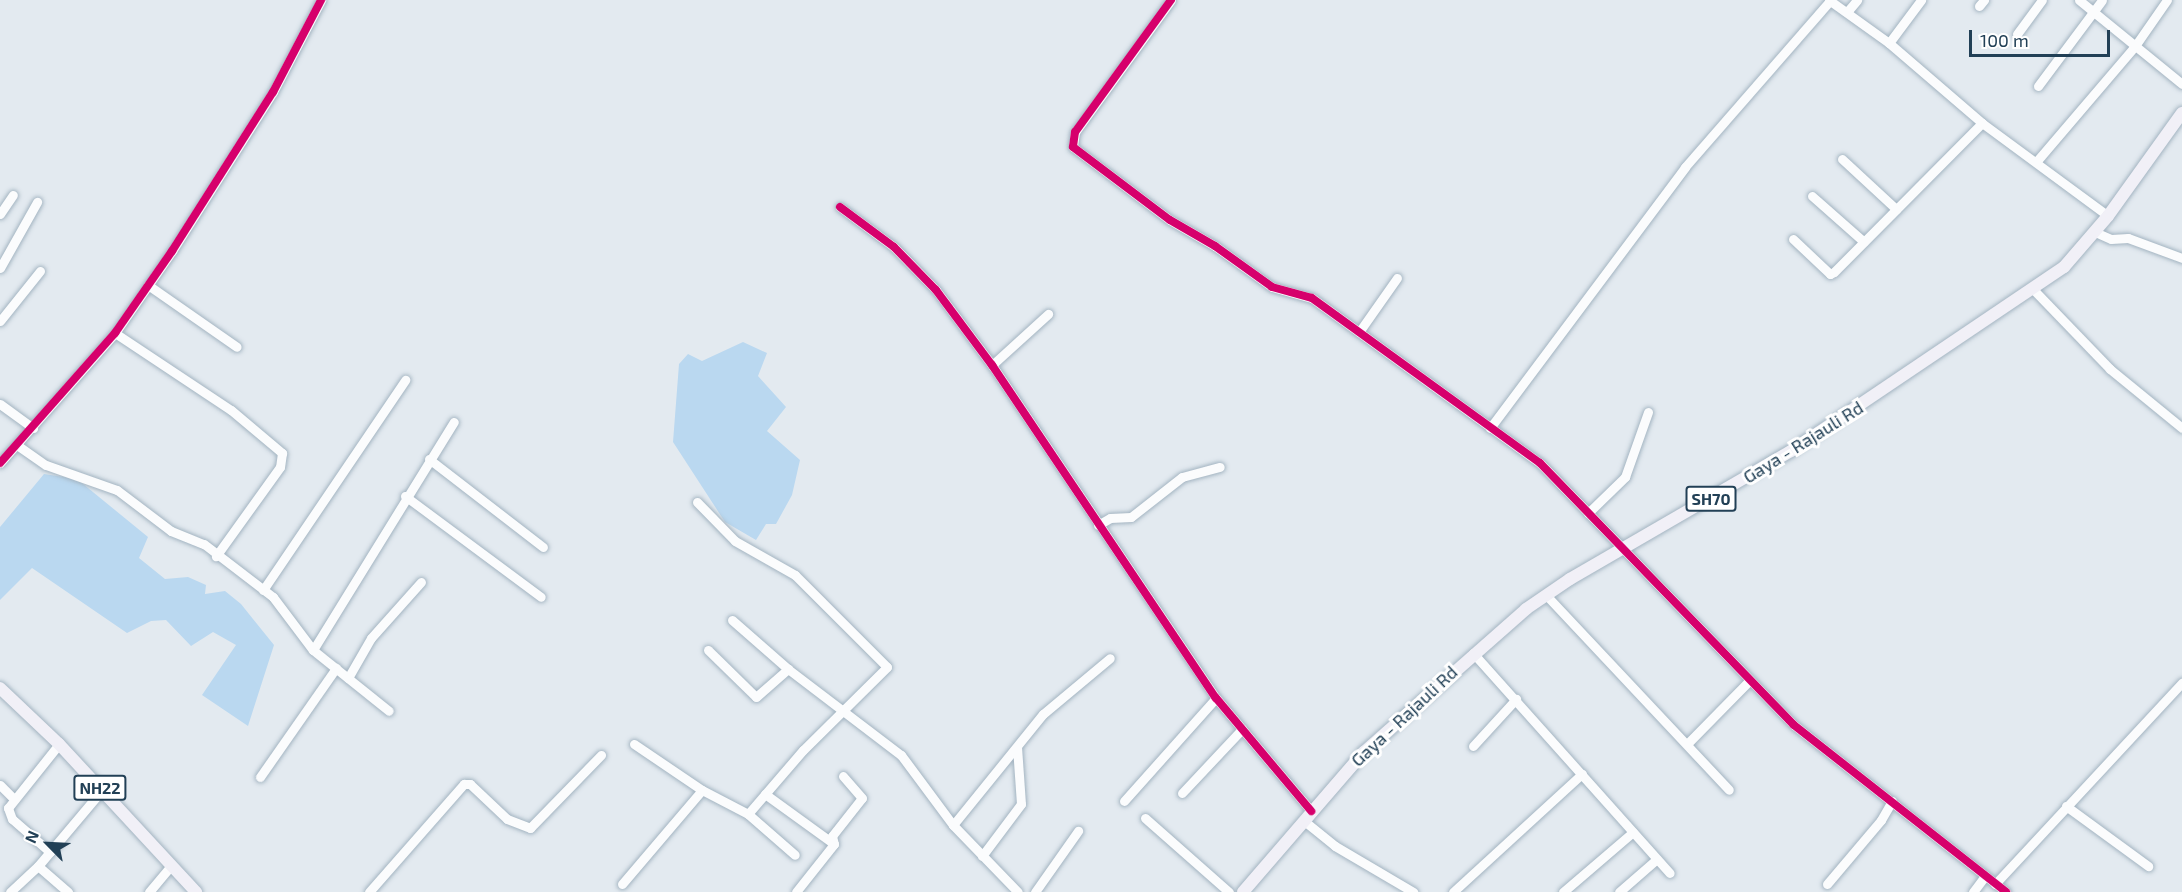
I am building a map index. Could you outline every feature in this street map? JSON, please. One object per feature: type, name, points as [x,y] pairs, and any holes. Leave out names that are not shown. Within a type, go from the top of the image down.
[{"type":"main road","name":"Gaya - Rajauli Rd","points":[[1250,889],[1307,815],[1382,733],[1473,653],[1546,595],[1791,451],[2064,267],[2108,216],[2182,113]]},
{"type":"main road","name":"NH22","points":[[0,688],[59,744],[196,892]]},
{"type":"street","points":[[0,463],[115,333],[273,92],[321,0]]},
{"type":"street","points":[[1171,0],[1075,132],[1073,147],[1170,220],[1215,246],[1272,286],[1307,295],[1540,463],[1565,485],[1622,550],[1749,681],[1808,736],[2005,892]]},
{"type":"street","points":[[1490,428],[1685,167],[1829,0],[1889,43],[1982,123],[2108,216]]},
{"type":"street","points":[[1847,12],[1857,0]]},
{"type":"street","points":[[1889,43],[1921,0]]},
{"type":"street","points":[[2017,34],[2042,0]]},
{"type":"street","points":[[2079,0],[2182,84]]},
{"type":"street","points":[[2038,86],[2102,0]]},
{"type":"street","points":[[2036,162],[2135,46],[2167,0]]},
{"type":"street","points":[[1792,238],[1830,274],[1982,123]]},
{"type":"street","points":[[1842,159],[1896,209]]},
{"type":"street","points":[[0,214],[13,195]]},
{"type":"street","points":[[1812,196],[1864,242]]},
{"type":"street","points":[[0,268],[37,202]]},
{"type":"street","points":[[840,207],[894,247],[929,283],[992,365],[1216,698],[1307,815],[1335,846],[1413,892]]},
{"type":"street","points":[[2095,232],[2111,239],[2128,238],[2155,251],[2182,258]]},
{"type":"street","points":[[0,321],[40,271]]},
{"type":"street","points":[[1359,332],[1397,278]]},
{"type":"street","points":[[148,285],[237,347]]},
{"type":"street","points":[[2032,288],[2110,369],[2182,428]]},
{"type":"street","points":[[992,365],[1048,314]]},
{"type":"street","points":[[115,333],[231,410],[282,453],[280,467],[216,556]]},
{"type":"street","points":[[263,590],[405,380]]},
{"type":"street","points":[[0,404],[33,428]]},
{"type":"street","points":[[1588,513],[1625,477],[1648,412]]},
{"type":"street","points":[[313,650],[340,611],[405,496],[454,422]]},
{"type":"street","points":[[18,445],[46,465],[117,490],[158,523],[200,542],[263,590],[313,650],[388,711]]},
{"type":"street","points":[[429,459],[543,547]]},
{"type":"street","points":[[1098,525],[1110,518],[1131,517],[1182,477],[1220,467]]},
{"type":"street","points":[[405,496],[541,597]]},
{"type":"street","points":[[697,502],[718,528],[735,541],[795,575],[818,601],[885,663],[884,672],[843,709],[748,814]]},
{"type":"street","points":[[348,678],[376,631],[421,582]]},
{"type":"street","points":[[1546,595],[1729,789]]},
{"type":"street","points":[[732,620],[788,669],[901,755],[953,825],[1018,892]]},
{"type":"street","points":[[708,651],[756,697],[788,669]]},
{"type":"street","points":[[1473,653],[1670,873]]},
{"type":"street","points":[[953,825],[1043,714],[1110,658]]},
{"type":"street","points":[[260,777],[336,668]]},
{"type":"street","points":[[1687,744],[1749,681]]},
{"type":"street","points":[[1995,884],[2182,683]]},
{"type":"street","points":[[1124,801],[1216,698]]},
{"type":"street","points":[[1473,746],[1516,699]]},
{"type":"street","points":[[1182,793],[1242,729]]},
{"type":"street","points":[[51,852],[12,819],[8,808],[59,744]]},
{"type":"street","points":[[634,744],[702,790],[748,814],[795,855]]},
{"type":"street","points":[[982,856],[1021,804],[1017,747]]},
{"type":"street","points":[[369,892],[464,784],[471,784],[507,819],[530,828],[601,755]]},
{"type":"street","points":[[1453,892],[1582,774]]},
{"type":"street","points":[[834,844],[832,836],[862,798],[843,776]]},
{"type":"street","points":[[0,785],[14,799]]},
{"type":"street","points":[[10,892],[51,852],[102,790]]},
{"type":"street","points":[[622,884],[702,790]]},
{"type":"street","points":[[765,794],[834,844]]},
{"type":"street","points":[[1827,884],[1881,820],[1892,801]]},
{"type":"street","points":[[2066,806],[2148,866]]},
{"type":"street","points":[[1145,818],[1229,892]]},
{"type":"street","points":[[1035,892],[1078,831]]},
{"type":"street","points":[[1563,892],[1634,832]]},
{"type":"street","points":[[796,892],[834,844]]},
{"type":"street","points":[[1619,892],[1657,859]]},
{"type":"street","points":[[149,892],[172,865]]},
{"type":"street","points":[[38,866],[68,892]]},
{"type":"street","points":[[1973,892],[1985,876]]},
{"type":"water","points":[[743,342],[767,353],[758,376],[786,407],[767,431],[800,460],[792,495],[776,524],[766,524],[756,540],[725,522],[673,442],[679,364],[688,354],[702,361]]},
{"type":"water","points":[[44,474],[77,479],[148,537],[139,558],[165,579],[188,577],[206,585],[205,594],[225,591],[241,604],[274,645],[248,726],[202,695],[236,645],[213,632],[191,646],[166,620],[151,621],[127,633],[32,568],[0,600],[0,527]]},
{"type":"cycle path","points":[[0,463],[115,333],[172,251],[273,92],[321,0]]},
{"type":"cycle path","points":[[1171,0],[1075,132],[1073,147],[1170,220],[1215,246],[1272,287],[1312,298],[1540,463],[1794,725],[2006,892]]},
{"type":"cycle path","points":[[840,207],[894,247],[936,290],[992,365],[1216,698],[1311,811]]}]
